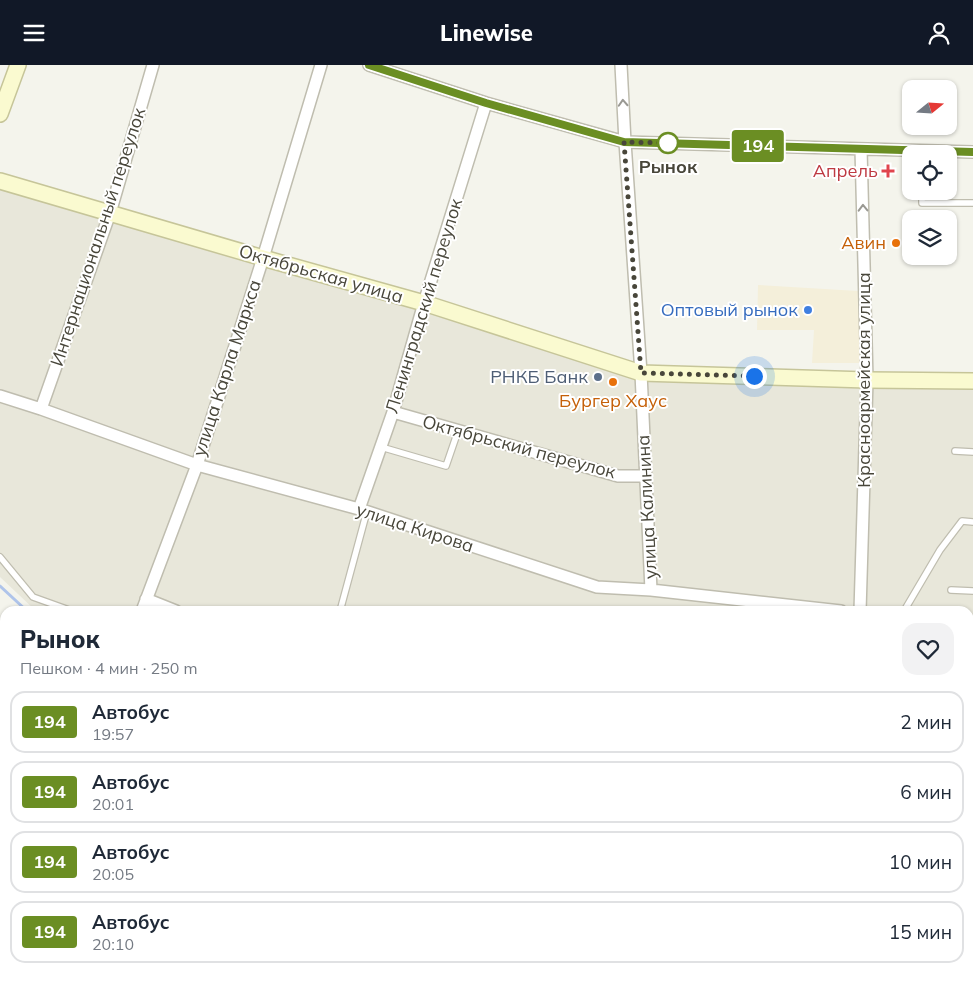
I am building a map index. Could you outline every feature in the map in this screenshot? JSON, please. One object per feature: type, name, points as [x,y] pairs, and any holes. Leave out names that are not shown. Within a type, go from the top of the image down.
[{"type":"main road","points":[[0,114],[18,65]]},
{"type":"main road","name":"Октябрьская улица","points":[[0,181],[424,303],[641,373],[867,380],[973,381]]},
{"type":"street","name":"Интернациональный переулок","points":[[41,409],[110,213],[153,65]]},
{"type":"street","name":"улица Карла Маркса","points":[[144,606],[197,465],[263,258],[321,65]]},
{"type":"street","points":[[369,65],[486,103],[624,142],[902,151]]},
{"type":"street","name":"улица Калинина","points":[[621,65],[624,142],[641,373],[651,590]]},
{"type":"street","name":"Ленинградский переулок","points":[[363,510],[486,103]]},
{"type":"street","name":"Красноармейская улица","points":[[860,606],[867,380],[861,149]]},
{"type":"street","points":[[957,152],[973,152]]},
{"type":"street","name":"улица Кирова","points":[[0,396],[197,465],[363,510],[598,587],[651,590],[796,606]]},
{"type":"street","name":"Октябрьский переулок","points":[[393,412],[618,476],[646,476]]},
{"type":"street","points":[[146,599],[164,606]]},
{"type":"lane","points":[[922,200],[922,203],[973,203]]},
{"type":"lane","points":[[381,447],[446,466],[458,431]]},
{"type":"lane","points":[[955,451],[973,452]]},
{"type":"lane","points":[[341,606],[363,510]]},
{"type":"lane","points":[[907,606],[940,550],[962,521],[973,522]]},
{"type":"lane","points":[[0,557],[33,597],[58,606]]},
{"type":"lane","points":[[951,591],[973,591]]},
{"type":"shaded area","points":[[0,189],[426,312],[634,377],[973,386],[973,606],[31,606],[0,577]]},
{"type":"shaded area","name":"Оптовый рынок","points":[[758,285],[858,291],[861,363],[812,363],[814,330],[757,330]]},
{"type":"waterway","points":[[0,586],[22,606]]},
{"type":"bus line","name":"194","points":[[369,65],[486,103],[624,142],[973,152]]},
{"type":"place","name":"Рынок","points":[[668,143]]},
{"type":"place","name":"Апрель","points":[[888,171]]},
{"type":"place","name":"Авин","points":[[896,243]]},
{"type":"place","name":"Оптовый рынок","points":[[808,310]]},
{"type":"place","name":"РНКБ Банк","points":[[598,377]]},
{"type":"place","name":"Бургер Хаус","points":[[613,382]]},
{"type":"route","points":[[668,143],[624,142],[641,373],[754,376]]}]
